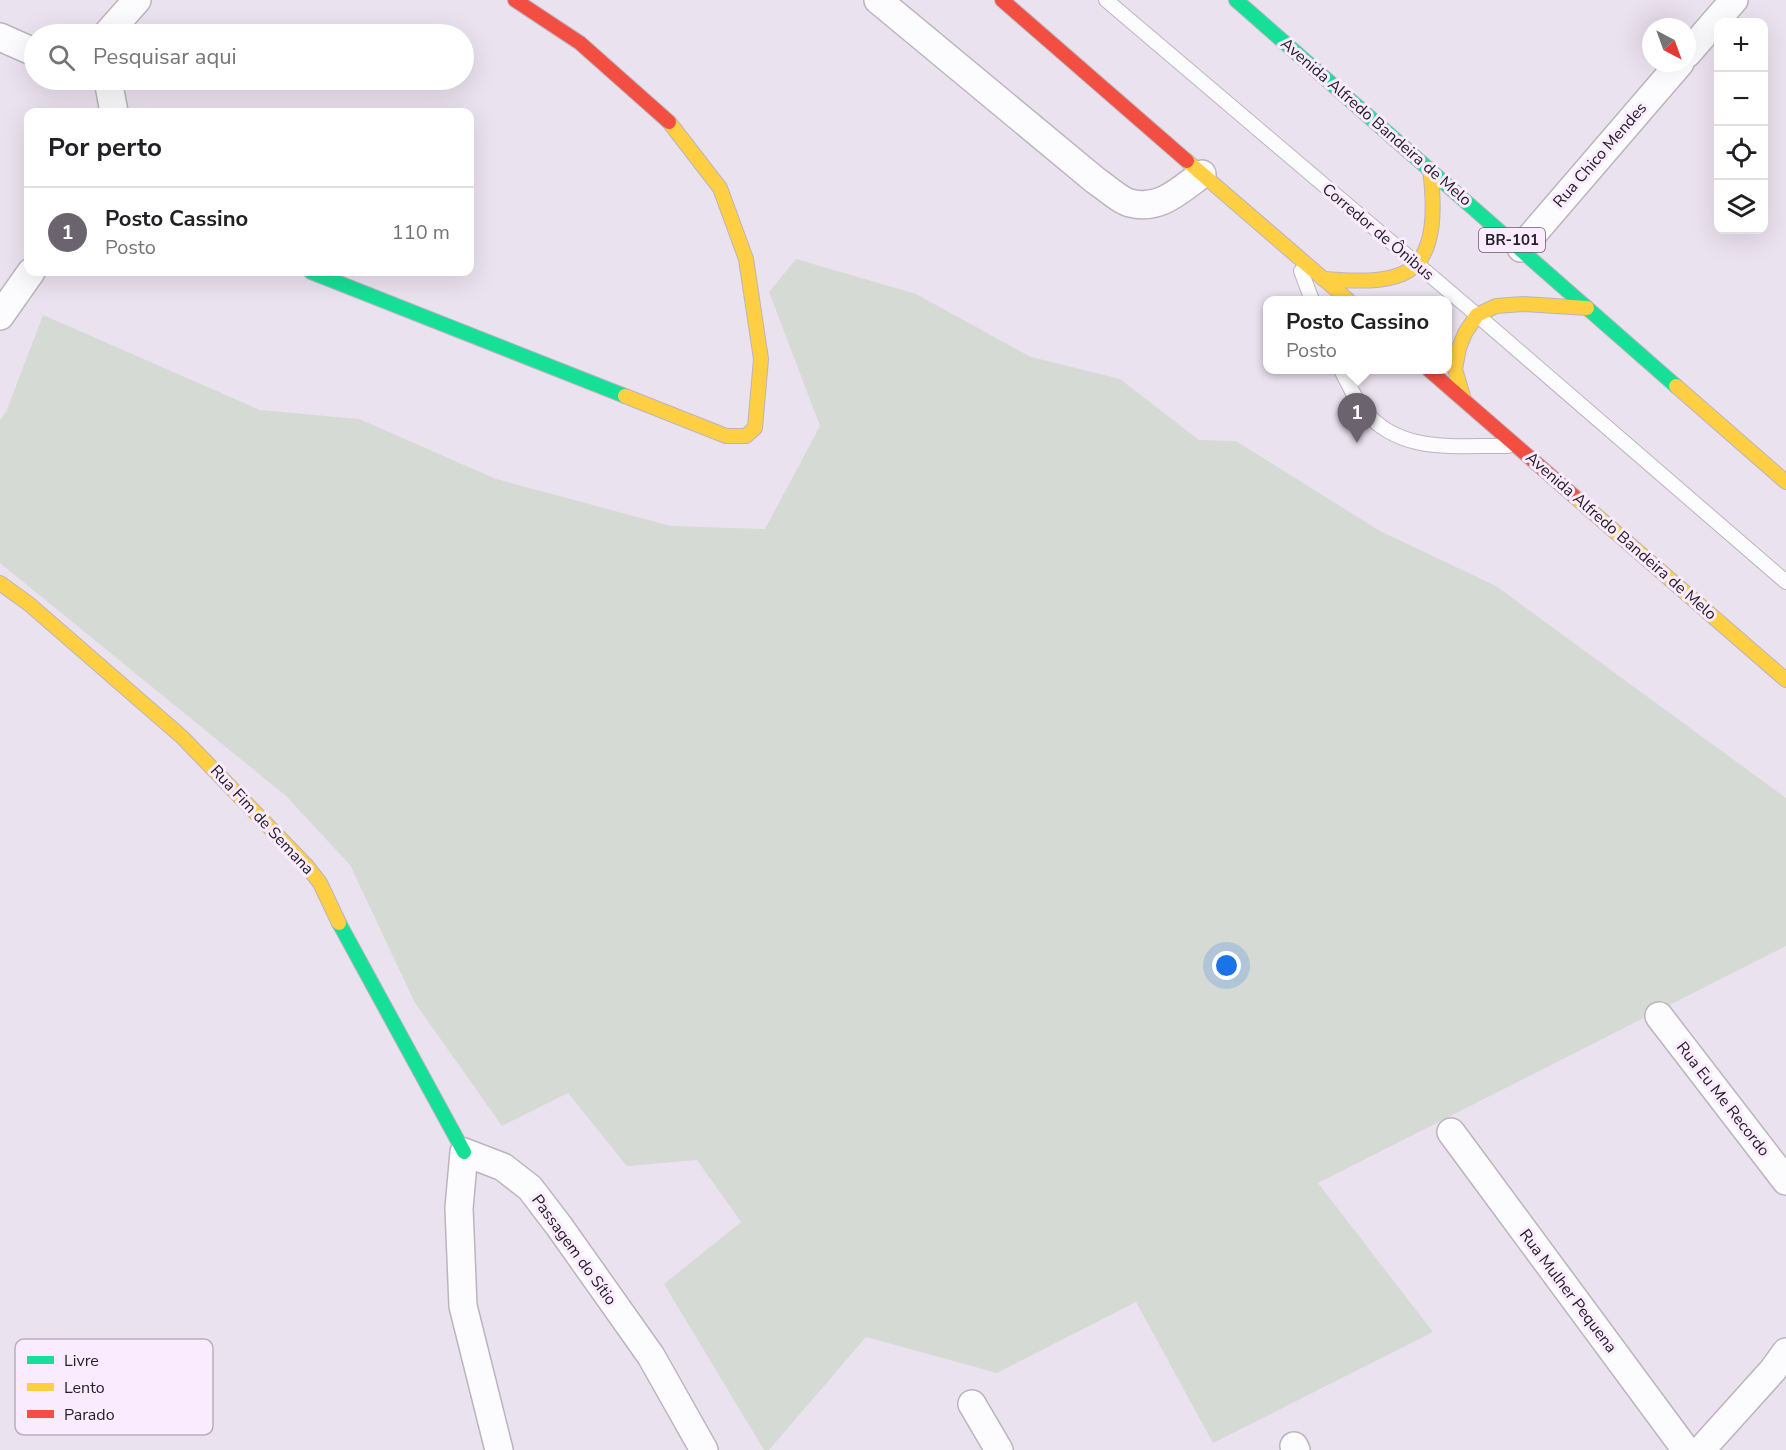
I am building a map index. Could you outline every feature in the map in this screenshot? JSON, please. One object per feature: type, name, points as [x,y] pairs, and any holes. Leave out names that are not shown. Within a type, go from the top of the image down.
[{"type":"main road","points":[[321,276],[726,436],[746,436],[755,428],[760,359],[756,326],[746,259],[720,188],[670,123],[580,43],[515,0]]},
{"type":"main road","points":[[1002,0],[1343,296]]},
{"type":"main road","name":"Avenida Alfredo Bandeira de Melo","points":[[1236,0],[1786,482]]},
{"type":"main road","points":[[1323,279],[1364,281],[1387,278],[1403,274],[1416,264],[1428,247],[1434,198],[1430,169]]},
{"type":"main road","points":[[1464,400],[1455,369],[1465,333],[1477,315],[1496,306],[1523,304],[1587,308]]},
{"type":"main road","name":"Avenida Alfredo Bandeira de Melo","points":[[1435,374],[1786,680]]},
{"type":"main road","name":"Rua Fim de Semana","points":[[0,583],[29,604],[182,737],[306,865],[320,883],[338,922],[464,1152]]},
{"type":"street","points":[[116,24],[136,0]]},
{"type":"street","points":[[878,0],[1095,180],[1129,203],[1147,204],[1166,201],[1202,174]]},
{"type":"street","points":[[1696,44],[1734,0]]},
{"type":"street","points":[[0,37],[24,48]]},
{"type":"street","name":"Rua Chico Mendes","points":[[1521,248],[1672,72]]},
{"type":"street","points":[[110,90],[113,108]]},
{"type":"street","points":[[0,316],[28,276]]},
{"type":"street","name":"Rua Eu Me Recordo","points":[[1659,1016],[1786,1181]]},
{"type":"street","name":"Rua Mulher Pequena","points":[[1450,1132],[1686,1450]]},
{"type":"street","points":[[464,1152],[459,1208],[463,1306],[499,1450]]},
{"type":"street","name":"Passagem do Sítio","points":[[464,1152],[503,1167],[530,1188],[651,1356],[704,1450]]},
{"type":"street","points":[[1701,1450],[1773,1370],[1786,1352]]},
{"type":"street","points":[[972,1404],[999,1450]]},
{"type":"lane","name":"Corredor de Ônibus","points":[[1106,0],[1477,315],[1786,582]]},
{"type":"lane","points":[[1295,255],[1310,296]]},
{"type":"lane","points":[[1344,374],[1363,409],[1391,434],[1422,445],[1518,446]]},
{"type":"shaded area","points":[[796,259],[916,294],[1031,357],[1120,379],[1199,440],[1236,441],[1380,531],[1496,586],[1786,798],[1786,946],[1318,1183],[1433,1332],[1213,1443],[1136,1302],[997,1373],[866,1337],[769,1450],[764,1450],[664,1284],[741,1222],[697,1160],[627,1166],[568,1093],[502,1126],[415,1003],[350,865],[286,796],[0,563],[0,420],[6,412],[43,315],[260,410],[359,419],[496,479],[671,526],[765,529],[820,426],[769,292]]},
{"type":"traffic: fast","points":[[1236,0],[1676,386]]},
{"type":"traffic: fast","points":[[321,276],[625,396]]},
{"type":"traffic: fast","points":[[339,923],[464,1152]]},
{"type":"traffic: slow","points":[[625,396],[726,436],[746,436],[755,428],[761,359],[746,259],[720,188],[669,122]]},
{"type":"traffic: slow","points":[[1187,161],[1343,296]]},
{"type":"traffic: slow","points":[[1323,279],[1363,281],[1383,279],[1402,274],[1414,266],[1423,256],[1431,228],[1433,197],[1430,169]]},
{"type":"traffic: slow","points":[[1464,400],[1455,369],[1465,333],[1477,315],[1496,306],[1523,304],[1587,308]]},
{"type":"traffic: slow","points":[[1676,386],[1786,482]]},
{"type":"traffic: slow","points":[[1574,496],[1786,680]]},
{"type":"traffic: slow","points":[[0,583],[29,604],[182,737],[306,865],[320,883],[339,923]]},
{"type":"traffic: jam","points":[[515,0],[580,43],[669,122]]},
{"type":"traffic: jam","points":[[1002,0],[1187,161]]},
{"type":"traffic: jam","points":[[1434,374],[1574,496]]},
{"type":"place","name":"Posto Cassino","points":[[1357,443]]}]
